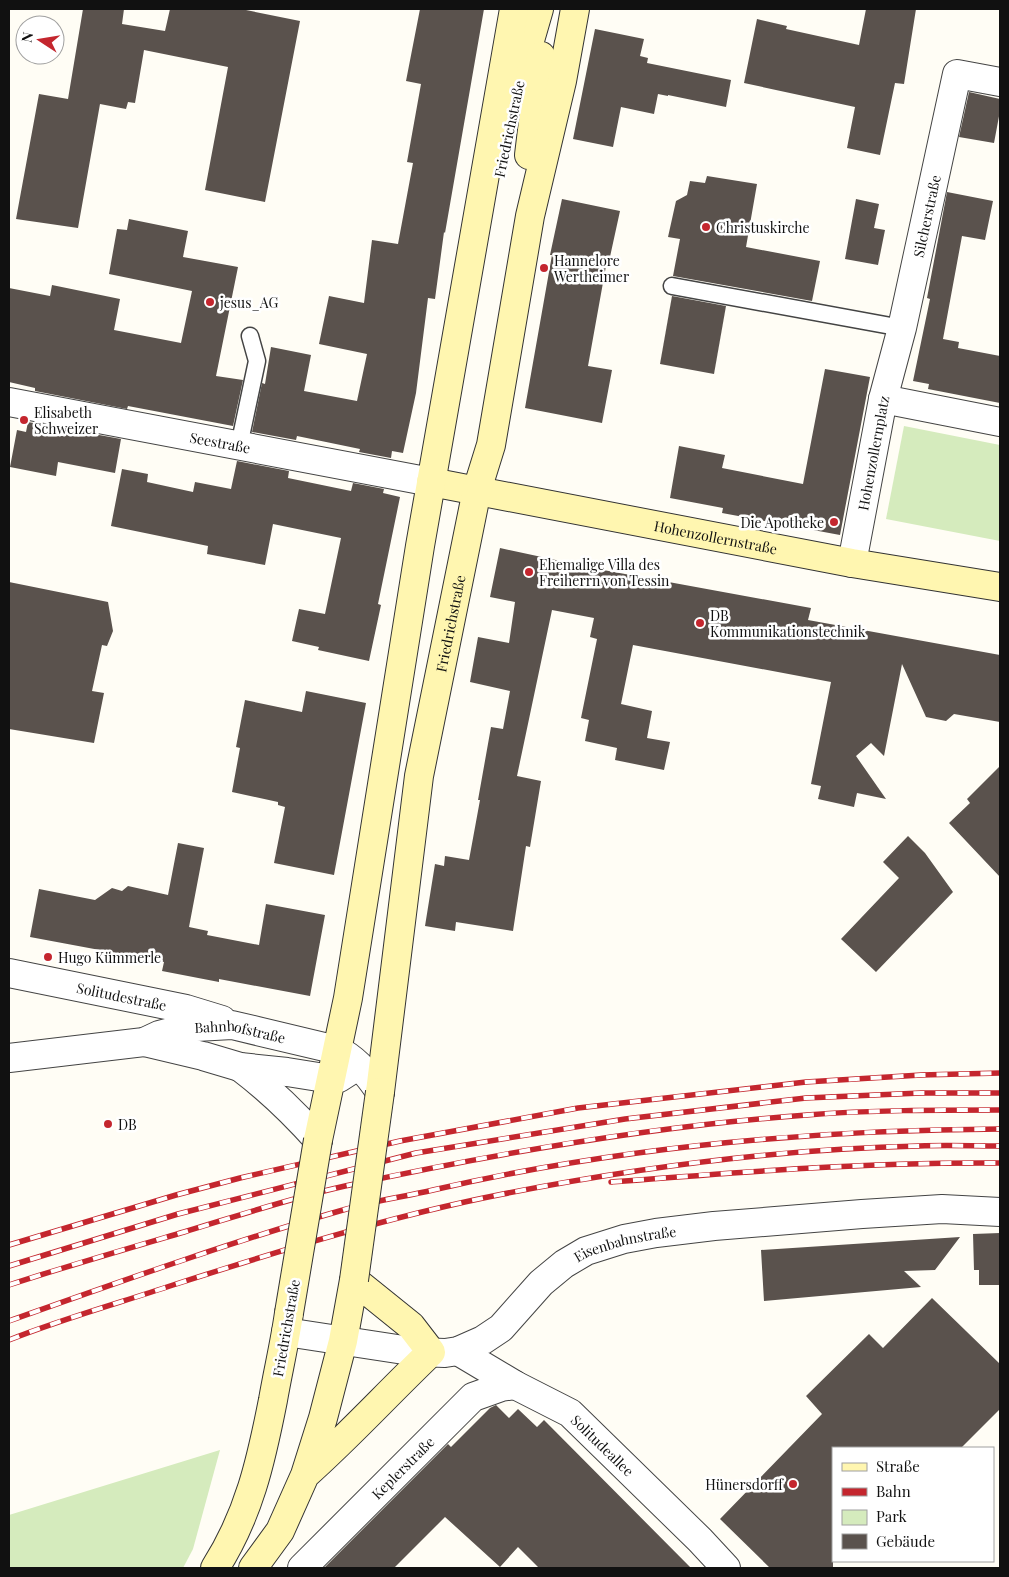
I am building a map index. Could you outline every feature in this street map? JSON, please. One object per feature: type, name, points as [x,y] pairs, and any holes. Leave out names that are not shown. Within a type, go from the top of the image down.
[{"type":"main road","name":"Friedrichstraße","points":[[215,1568],[225,1552],[246,1508],[261,1460],[287,1323],[318,1140],[331,1080],[348,1057],[360,923],[432,482],[514,9]]},
{"type":"main road","name":"Friedrichstraße","points":[[473,246],[494,197],[508,143],[522,68],[539,9]]},
{"type":"main road","name":"Friedrichstraße","points":[[530,216],[526,175],[540,70],[544,9]]},
{"type":"main road","name":"Friedrichstraße","points":[[253,1568],[280,1531],[305,1475],[324,1418],[343,1341],[354,1280],[380,1092],[419,776],[477,490],[491,445],[530,216],[562,81],[575,9]]},
{"type":"main road","name":"Hohenzollernstraße","points":[[432,482],[852,563],[1000,587]]},
{"type":"main road","points":[[305,1475],[335,1449],[386,1394],[431,1352],[411,1326],[354,1280]]},
{"type":"street","name":"Silcherstraße","points":[[883,399],[902,328],[958,74],[1000,82]]},
{"type":"street","name":"Hohenzollernplatz","points":[[852,563],[883,399],[1000,422]]},
{"type":"street","name":"Seestraße","points":[[9,402],[432,482]]},
{"type":"street","name":"Solitudestraße","points":[[9,973],[186,1009],[232,1025]]},
{"type":"street","name":"Bahnhofstraße","points":[[9,1058],[144,1042],[159,1035],[178,1030],[232,1025],[348,1057]]},
{"type":"street","points":[[348,1057],[374,1050],[387,1034]]},
{"type":"street","name":"Bahnhofstraße","points":[[144,1042],[240,1067],[287,1072],[331,1080]]},
{"type":"street","points":[[348,1057],[371,1077],[380,1092]]},
{"type":"street","name":"Bahnhofstraße","points":[[240,1067],[264,1085],[297,1116],[318,1140]]},
{"type":"street","name":"Eisenbahnstraße","points":[[287,1323],[343,1341],[417,1352],[458,1352],[483,1340],[501,1328],[541,1283],[564,1264],[586,1251],[624,1239],[714,1226],[862,1214],[942,1209],[1000,1212]]},
{"type":"street","name":"Solitudeallee","points":[[458,1352],[515,1385],[570,1413],[693,1533],[726,1568]]},
{"type":"street","name":"Keplerstraße","points":[[302,1568],[473,1397],[501,1387],[515,1385]]},
{"type":"lane","points":[[672,286],[902,328]]},
{"type":"lane","points":[[239,446],[257,361],[250,336]]},
{"type":"green space","points":[[904,426],[1000,445],[1000,541],[886,519]]},
{"type":"green space","points":[[220,1450],[193,1549],[183,1568],[9,1568],[9,1515]]},
{"type":"building","points":[[83,9],[124,9],[122,24],[165,31],[170,9],[241,9],[300,21],[265,202],[205,190],[228,67],[144,50],[135,103],[128,102],[126,109],[100,104],[78,228],[16,219],[39,94],[68,99]]},
{"type":"building","points":[[420,9],[484,9],[444,232],[435,299],[428,298],[416,393],[403,453],[392,451],[391,458],[359,452],[360,449],[297,436],[296,440],[252,432],[262,383],[265,384],[271,347],[311,355],[304,391],[357,401],[367,354],[319,344],[329,296],[364,303],[372,240],[398,244],[413,163],[407,162],[421,84],[406,81]]},
{"type":"building","points":[[866,9],[916,9],[904,84],[895,83],[880,155],[847,148],[855,107],[744,83],[757,19],[787,26],[786,29],[859,45]]},
{"type":"building","points":[[595,29],[644,39],[640,56],[648,58],[647,63],[731,80],[726,107],[658,94],[654,114],[621,107],[613,147],[573,139]]},
{"type":"building","points":[[969,92],[1000,99],[1000,111],[994,143],[959,137]]},
{"type":"building","name":"Christuskirche","points":[[707,176],[757,184],[746,247],[820,261],[812,301],[673,276],[680,239],[668,237],[676,201],[687,195],[690,181],[705,183]]},
{"type":"building","points":[[947,192],[993,201],[985,240],[962,236],[943,339],[959,342],[958,348],[1000,356],[1000,403],[928,389],[929,384],[913,381],[930,299],[927,298]]},
{"type":"building","points":[[562,199],[620,211],[608,266],[606,266],[588,366],[612,370],[602,423],[525,408],[552,255],[550,255]]},
{"type":"building","points":[[856,199],[879,204],[874,228],[885,230],[878,265],[845,259]]},
{"type":"building","points":[[129,219],[188,231],[183,257],[238,267],[216,376],[243,380],[233,426],[128,406],[127,409],[35,391],[35,388],[9,382],[9,288],[50,296],[52,285],[120,299],[114,330],[181,343],[192,291],[109,274],[117,229],[127,230]]},
{"type":"building","points":[[672,296],[726,306],[714,374],[660,364]]},
{"type":"building","points":[[825,369],[870,377],[840,535],[722,513],[723,508],[670,498],[679,446],[725,455],[722,468],[803,484]]},
{"type":"building","points":[[28,422],[121,439],[115,473],[58,462],[56,476],[10,467],[17,430],[26,432]]},
{"type":"building","points":[[237,461],[289,471],[288,478],[351,491],[353,483],[384,489],[383,493],[400,497],[378,604],[381,605],[369,661],[318,650],[319,647],[292,641],[299,609],[325,614],[341,538],[273,524],[265,565],[207,554],[208,546],[111,526],[122,469],[148,474],[147,482],[193,492],[195,482],[231,489]]},
{"type":"building","points":[[500,548],[565,563],[811,608],[808,620],[1000,655],[1000,722],[954,714],[946,721],[926,717],[902,664],[884,756],[871,743],[856,756],[886,799],[857,793],[854,807],[818,799],[821,786],[811,784],[831,682],[633,645],[621,704],[652,711],[647,738],[670,742],[664,770],[615,760],[617,748],[585,741],[589,720],[581,718],[597,639],[590,637],[594,618],[552,610],[517,776],[541,781],[530,847],[526,846],[513,931],[456,922],[455,931],[425,926],[435,864],[444,866],[445,856],[469,860],[491,727],[503,729],[510,691],[470,682],[478,637],[509,643],[515,602],[490,597]]},
{"type":"building","points":[[9,582],[108,602],[113,631],[107,646],[102,645],[92,691],[104,693],[94,743],[9,729]]},
{"type":"building","points":[[306,691],[366,703],[334,875],[274,863],[285,807],[278,805],[278,802],[232,792],[240,748],[236,747],[245,700],[302,712]]},
{"type":"building","points":[[1000,766],[1000,877],[949,823],[970,803],[967,799]]},
{"type":"building","points":[[908,836],[925,853],[953,892],[876,972],[841,939],[899,878],[883,862]]},
{"type":"building","points":[[178,843],[204,848],[189,927],[208,931],[207,935],[259,945],[266,904],[325,915],[310,996],[219,979],[219,982],[162,971],[164,962],[30,937],[39,889],[95,900],[112,888],[122,891],[128,886],[168,895]]},
{"type":"building","points":[[1000,1233],[1000,1285],[979,1285],[979,1270],[974,1270],[973,1234]]},
{"type":"building","points":[[960,1237],[935,1270],[904,1271],[921,1287],[764,1301],[761,1250]]},
{"type":"building","points":[[932,1298],[1000,1364],[1000,1409],[962,1447],[832,1447],[833,1568],[770,1568],[720,1519],[822,1414],[806,1396],[869,1334],[883,1348]]},
{"type":"building","points":[[496,1405],[509,1418],[518,1409],[537,1427],[544,1420],[691,1568],[539,1568],[518,1547],[500,1567],[445,1517],[394,1568],[324,1568],[448,1444],[451,1447],[490,1408]]},
{"type":"railway","points":[[9,1245],[176,1195],[240,1178],[400,1141],[578,1108],[806,1082],[921,1075],[1000,1073]]},
{"type":"railway","points":[[9,1266],[178,1214],[416,1153],[625,1119],[806,1098],[921,1093],[1000,1093]]},
{"type":"railway","points":[[9,1285],[305,1196],[402,1174],[518,1152],[575,1142],[749,1120],[855,1112],[1000,1110]]},
{"type":"railway","points":[[9,1321],[175,1263],[301,1222],[365,1204],[503,1175],[573,1162],[644,1152],[786,1137],[928,1130],[1000,1129]]},
{"type":"railway","points":[[9,1340],[91,1311],[378,1223],[461,1203],[554,1184],[762,1155],[867,1148],[1000,1146]]},
{"type":"railway","points":[[611,1182],[854,1166],[1000,1163]]},
{"type":"place","name":"Christuskirche","points":[[706,227]]},
{"type":"place","name":"Hannelore Wertheimer","points":[[544,268]]},
{"type":"place","name":"jesus_AG","points":[[210,302]]},
{"type":"place","name":"Elisabeth Schweizer","points":[[24,420]]},
{"type":"place","name":"Die Apotheke","points":[[834,522]]},
{"type":"place","name":"Ehemalige Villa des Freiherrn von Tessin","points":[[529,572]]},
{"type":"place","name":"DB Kommunikationstechnik","points":[[700,623]]},
{"type":"place","name":"Hugo Kümmerle","points":[[48,957]]},
{"type":"place","name":"DB","points":[[108,1124]]},
{"type":"place","name":"Hünersdorff","points":[[793,1484]]}]
